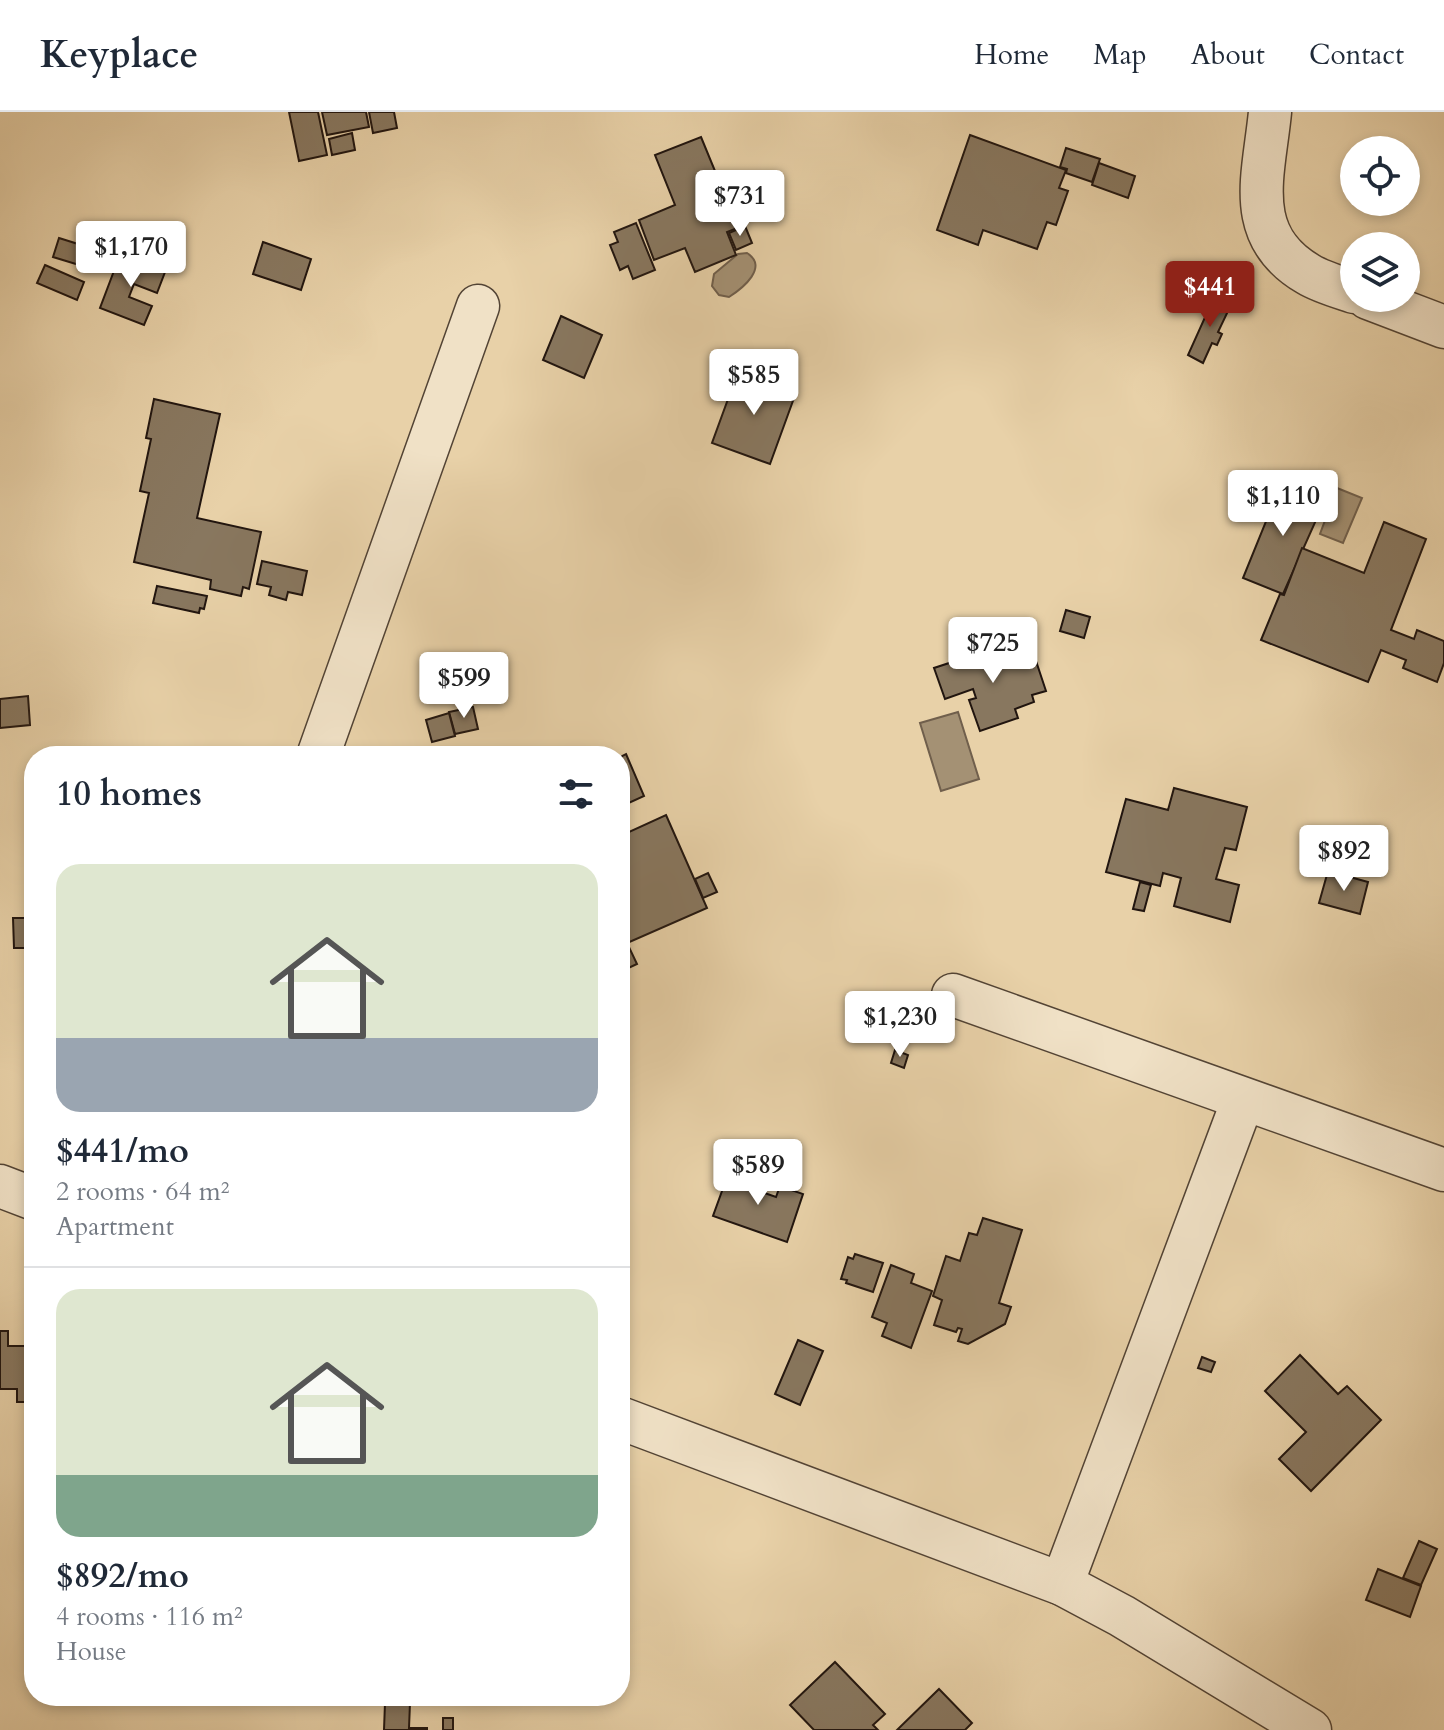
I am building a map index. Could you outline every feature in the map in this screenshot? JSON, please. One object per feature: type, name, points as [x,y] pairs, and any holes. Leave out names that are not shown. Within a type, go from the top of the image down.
[{"type":"street","points":[[1270,112],[1261,189],[1261,212],[1267,231],[1276,248],[1308,274],[1340,287]]},
{"type":"street","points":[[322,746],[478,306]]},
{"type":"street","points":[[1405,312],[1444,327]]},
{"type":"street","points":[[953,995],[1444,1170]]},
{"type":"street","points":[[1062,1584],[1243,1100]]},
{"type":"street","points":[[0,1186],[24,1195]]},
{"type":"street","points":[[630,1422],[1062,1584],[1122,1616],[1310,1730]]},
{"type":"shaded area","points":[[747,253],[755,265],[752,277],[729,297],[719,295],[712,286],[714,274],[738,254]]},
{"type":"shaded area","points":[[1337,488],[1362,498],[1343,543],[1320,534]]},
{"type":"shaded area","points":[[958,712],[979,779],[941,791],[920,723]]},
{"type":"building","points":[[289,112],[318,112],[327,155],[299,161]]},
{"type":"building","points":[[322,112],[366,112],[369,127],[327,135]]},
{"type":"building","points":[[369,112],[394,112],[397,128],[373,133]]},
{"type":"building","points":[[352,133],[355,150],[332,155],[329,139]]},
{"type":"building","points":[[970,135],[1066,170],[1059,188],[1068,191],[1056,225],[1047,222],[1037,249],[983,230],[978,245],[937,230]]},
{"type":"building","points":[[701,137],[724,193],[731,190],[745,225],[727,232],[736,255],[695,272],[685,248],[654,260],[639,220],[675,205],[655,155]]},
{"type":"building","points":[[1066,148],[1100,159],[1092,182],[1066,173],[1067,169],[1060,167]]},
{"type":"building","points":[[1099,163],[1135,176],[1128,198],[1092,185]]},
{"type":"building","points":[[636,223],[655,270],[633,279],[628,266],[620,270],[610,245],[618,242],[614,232]]},
{"type":"building","points":[[745,226],[752,243],[736,250],[729,233]]},
{"type":"building","points":[[59,238],[94,249],[89,268],[53,257]]},
{"type":"building","points":[[263,242],[311,259],[301,290],[253,274]]},
{"type":"building","points":[[120,255],[165,272],[157,293],[134,284],[129,297],[152,306],[144,325],[100,308]]},
{"type":"building","points":[[45,265],[84,282],[77,300],[37,283]]},
{"type":"building","points":[[1222,270],[1245,279],[1241,289],[1218,279]]},
{"type":"building","points":[[1215,295],[1228,301],[1225,307],[1229,309],[1218,332],[1222,334],[1217,345],[1212,343],[1203,363],[1188,355]]},
{"type":"building","points":[[561,316],[602,335],[584,378],[543,360]]},
{"type":"building","points":[[739,369],[788,387],[786,394],[794,398],[770,464],[712,443]]},
{"type":"building","points":[[154,399],[220,414],[197,518],[261,532],[249,589],[243,587],[241,596],[210,589],[211,580],[134,562],[149,493],[140,491],[151,439],[146,438]]},
{"type":"building","points":[[1282,482],[1325,500],[1283,594],[1243,578]]},
{"type":"building","points":[[1384,522],[1426,539],[1391,630],[1414,639],[1417,630],[1444,641],[1444,663],[1437,682],[1403,668],[1406,660],[1381,650],[1368,682],[1261,640],[1280,594],[1284,595],[1302,548],[1364,573]]},
{"type":"building","points":[[262,561],[307,571],[302,595],[288,592],[286,600],[269,595],[271,587],[257,584]]},
{"type":"building","points":[[157,586],[207,596],[204,609],[200,608],[199,613],[153,603]]},
{"type":"building","points":[[1066,610],[1090,617],[1084,638],[1060,631]]},
{"type":"building","points":[[995,648],[1000,661],[1015,655],[1017,660],[1034,655],[1046,691],[1032,695],[1034,702],[1015,709],[1018,718],[980,731],[969,700],[976,698],[973,689],[945,699],[934,668]]},
{"type":"building","points":[[28,696],[30,725],[0,728],[0,699]]},
{"type":"building","points":[[473,707],[478,729],[455,734],[449,712]]},
{"type":"building","points":[[449,713],[455,736],[432,742],[426,720]]},
{"type":"building","points":[[630,763],[644,796],[630,802]]},
{"type":"building","points":[[1174,788],[1247,807],[1236,850],[1225,848],[1216,879],[1239,885],[1230,922],[1174,906],[1181,878],[1163,873],[1160,886],[1106,872],[1126,799],[1168,810]]},
{"type":"building","points":[[666,815],[707,908],[630,942],[630,832]]},
{"type":"building","points":[[1328,871],[1368,882],[1360,914],[1319,903]]},
{"type":"building","points":[[708,873],[717,892],[703,898],[695,879]]},
{"type":"building","points":[[1140,882],[1151,885],[1144,911],[1133,909]]},
{"type":"building","points":[[13,918],[24,918],[24,948],[14,948]]},
{"type":"building","points":[[630,949],[637,964],[630,967]]},
{"type":"building","points":[[895,1050],[908,1055],[904,1068],[891,1063]]},
{"type":"building","points":[[730,1169],[753,1177],[750,1188],[776,1197],[780,1186],[803,1194],[787,1242],[713,1216]]},
{"type":"building","points":[[983,1218],[1022,1230],[999,1303],[1011,1307],[1005,1324],[968,1344],[958,1341],[962,1329],[958,1328],[956,1332],[934,1325],[942,1300],[933,1296],[946,1256],[960,1261],[969,1233],[977,1235]]},
{"type":"building","points":[[855,1254],[883,1263],[873,1292],[841,1279],[848,1257],[853,1259]]},
{"type":"building","points":[[891,1265],[914,1274],[911,1283],[932,1291],[911,1348],[882,1336],[887,1323],[872,1317]]},
{"type":"building","points":[[0,1331],[8,1331],[8,1346],[24,1346],[24,1402],[17,1402],[17,1389],[0,1389]]},
{"type":"building","points":[[798,1340],[823,1351],[800,1405],[775,1394]]},
{"type":"building","points":[[1300,1355],[1338,1394],[1347,1386],[1381,1420],[1311,1491],[1279,1459],[1306,1432],[1265,1391]]},
{"type":"building","points":[[1202,1357],[1215,1362],[1211,1372],[1198,1368]]},
{"type":"building","points":[[1419,1541],[1437,1549],[1421,1585],[1403,1578]]},
{"type":"building","points":[[1378,1569],[1421,1586],[1410,1617],[1366,1600]]},
{"type":"building","points":[[835,1662],[885,1714],[873,1725],[878,1730],[814,1730],[790,1705]]},
{"type":"building","points":[[939,1689],[972,1723],[965,1730],[897,1730]]},
{"type":"building","points":[[385,1706],[410,1706],[409,1728],[427,1728],[427,1730],[384,1730]]},
{"type":"building","points":[[443,1718],[453,1718],[453,1730],[443,1730]]}]
